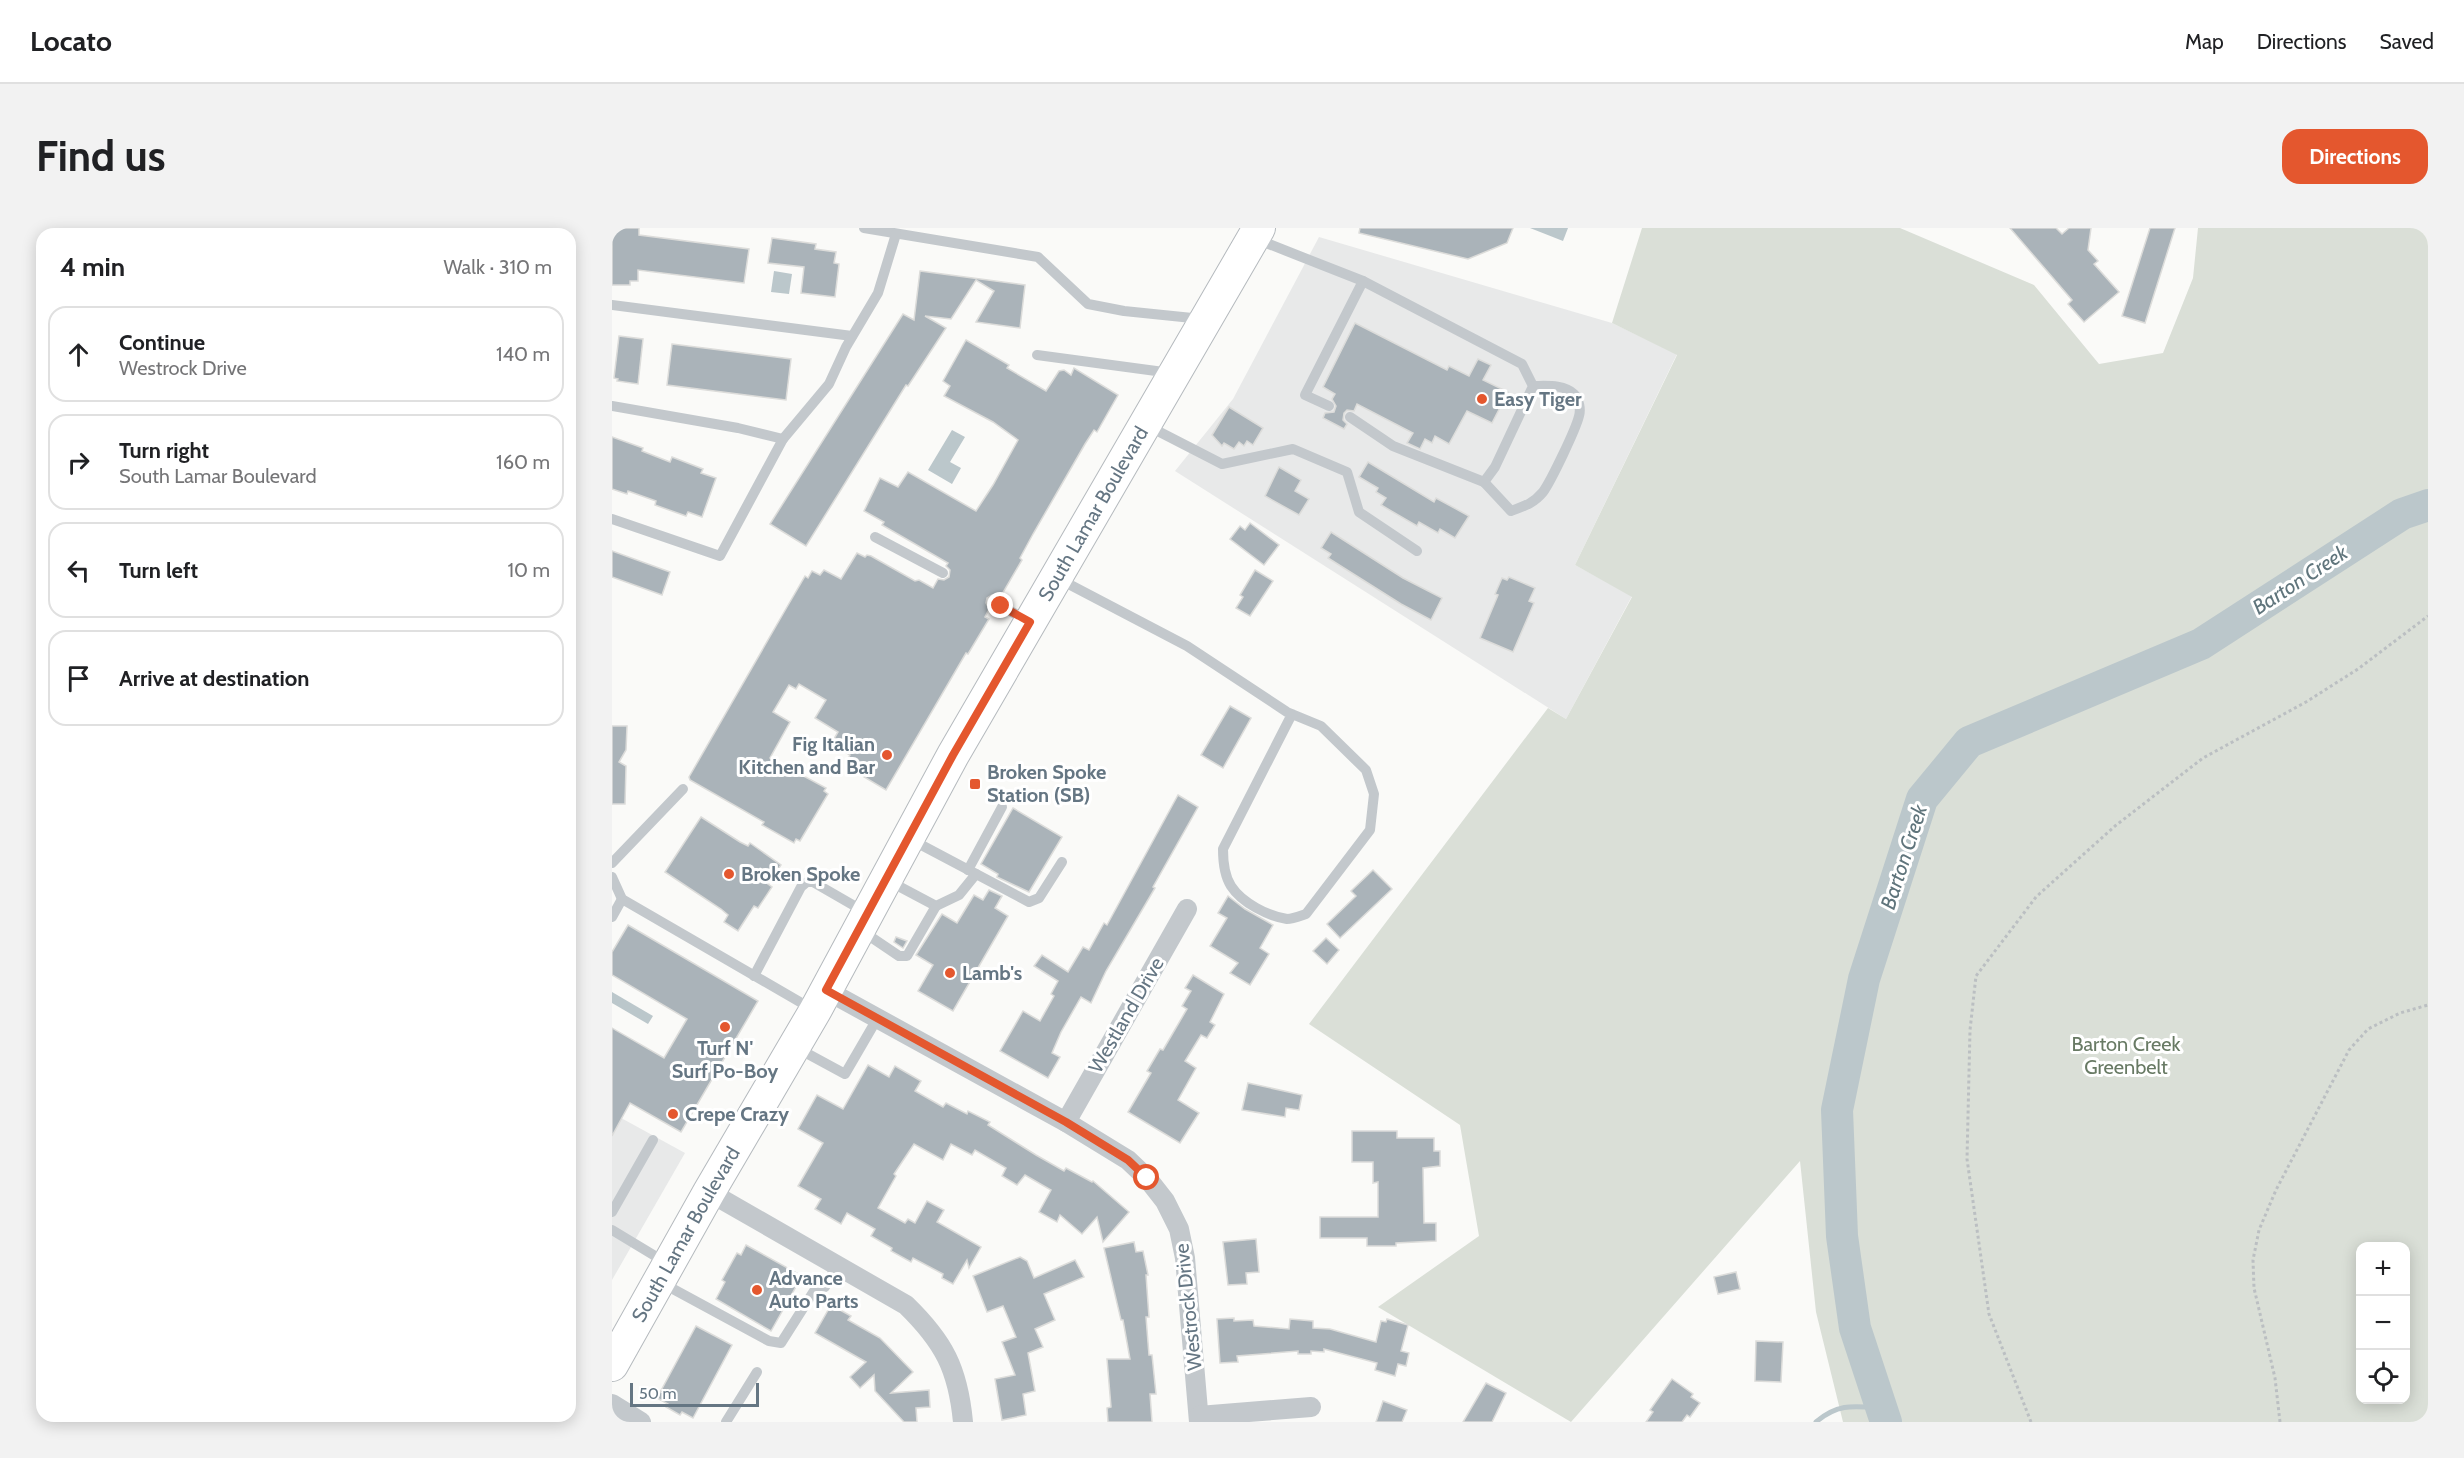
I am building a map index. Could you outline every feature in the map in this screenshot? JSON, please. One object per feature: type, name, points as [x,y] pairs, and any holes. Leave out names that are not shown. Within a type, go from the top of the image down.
[{"type":"main road","name":"South Lamar Boulevard","points":[[612,1365],[663,1272],[821,1001],[953,755],[1256,233]]},
{"type":"street","name":"Westland Drive","points":[[1066,1122],[1187,909]]},
{"type":"street","name":"Westrock Drive","points":[[821,1001],[877,1018],[1066,1122],[1128,1160],[1147,1178],[1165,1201],[1179,1229],[1185,1258],[1199,1419]]},
{"type":"street","points":[[709,1192],[906,1305],[929,1328],[945,1352],[956,1378],[963,1422]]},
{"type":"street","points":[[612,1404],[641,1422]]},
{"type":"street","points":[[1199,1419],[1311,1407]]},
{"type":"lane","points":[[864,228],[1038,257],[1088,304],[1124,311],[1206,319]]},
{"type":"lane","points":[[1256,233],[1363,281],[1522,364],[1533,386]]},
{"type":"lane","points":[[612,519],[720,556],[783,439],[829,384],[852,336],[878,293],[896,234]]},
{"type":"lane","points":[[1329,406],[1305,395],[1363,281]]},
{"type":"lane","points":[[612,305],[852,336]]},
{"type":"lane","points":[[1037,355],[1174,374]]},
{"type":"lane","points":[[1484,482],[1495,466],[1533,386]]},
{"type":"lane","points":[[1350,417],[1393,446],[1484,482],[1512,511],[1530,505],[1544,491],[1580,416],[1575,395],[1564,388],[1533,386]]},
{"type":"lane","points":[[612,406],[738,428],[783,439]]},
{"type":"lane","points":[[1145,424],[1222,464],[1293,449],[1347,472],[1359,512],[1417,551]]},
{"type":"lane","points":[[875,537],[943,573]]},
{"type":"lane","points":[[1056,577],[1187,646],[1292,714],[1321,726],[1366,770],[1374,794],[1370,830],[1305,914],[1290,919],[1269,914],[1248,902],[1235,891],[1226,874],[1223,849],[1292,714]]},
{"type":"lane","points":[[993,602],[1030,622]]},
{"type":"lane","points":[[612,863],[683,789]]},
{"type":"lane","points":[[754,976],[801,887],[807,882],[813,882],[864,922],[899,956],[907,956],[936,906],[959,895],[1002,807]]},
{"type":"lane","points":[[909,838],[1029,902],[1039,898],[1062,862]]},
{"type":"lane","points":[[887,879],[936,906]]},
{"type":"lane","points":[[613,882],[622,899],[754,976],[821,1001]]},
{"type":"lane","points":[[612,917],[622,899]]},
{"type":"lane","points":[[794,1047],[845,1074],[877,1018]]},
{"type":"lane","points":[[612,1212],[653,1140]]},
{"type":"lane","points":[[612,1230],[663,1272],[769,1341],[781,1342],[814,1291],[825,1287],[836,1266]]},
{"type":"lane","points":[[726,1422],[757,1372]]},
{"type":"path","points":[[2031,1422],[1989,1314],[1967,1159],[1970,1030],[1976,976],[2036,897],[2115,826],[2204,758],[2306,702],[2358,669],[2428,616]]},
{"type":"path","points":[[2280,1422],[2275,1378],[2254,1288],[2253,1260],[2259,1230],[2276,1190],[2349,1050],[2368,1029],[2400,1013],[2428,1005]]},
{"type":"shaded area","points":[[1530,228],[1568,228],[1563,241]]},
{"type":"shaded area","points":[[1319,237],[1612,323],[1677,354],[1575,565],[1632,596],[1566,719],[1175,471],[1233,399]]},
{"type":"shaded area","points":[[774,271],[792,274],[789,294],[771,292]]},
{"type":"shaded area","points":[[952,430],[965,437],[950,462],[961,468],[952,484],[928,470]]},
{"type":"shaded area","points":[[612,992],[653,1016],[648,1024],[612,1003]]},
{"type":"shaded area","points":[[612,1113],[685,1153],[612,1280]]},
{"type":"green space","name":"Barton Creek Greenbelt","points":[[1642,228],[1900,228],[2034,285],[2099,364],[2163,353],[2193,278],[2198,228],[2428,228],[2428,1422],[1843,1422],[1816,1312],[1800,1161],[1571,1422],[1378,1307],[1479,1236],[1460,1125],[1309,1024],[1548,708],[1566,719],[1632,597],[1575,565],[1677,355],[1612,323]]},
{"type":"building","points":[[612,228],[639,228],[639,235],[749,249],[744,283],[638,270],[638,281],[630,281],[630,285],[612,285]]},
{"type":"building","points":[[1360,228],[1513,228],[1507,243],[1468,259],[1359,233]]},
{"type":"building","points":[[2010,228],[2056,228],[2062,234],[2069,228],[2091,228],[2088,250],[2098,261],[2094,264],[2119,292],[2084,322],[2068,304],[2072,300]]},
{"type":"building","points":[[2150,228],[2175,228],[2145,323],[2122,316]]},
{"type":"building","points":[[772,238],[816,244],[815,249],[836,252],[834,263],[839,264],[835,297],[801,293],[804,267],[768,263]]},
{"type":"building","points":[[920,271],[1025,285],[1020,328],[976,322],[994,291],[976,280],[951,319],[925,316],[946,328],[908,386],[906,385],[806,546],[770,524],[903,314],[914,320]]},
{"type":"building","points":[[1355,323],[1447,370],[1449,366],[1469,376],[1478,359],[1491,365],[1483,380],[1508,392],[1492,423],[1467,411],[1449,444],[1435,436],[1432,443],[1425,439],[1420,449],[1407,443],[1413,433],[1357,404],[1354,411],[1347,410],[1344,413],[1343,420],[1347,424],[1344,429],[1323,418],[1325,413],[1334,412],[1336,406],[1332,399],[1335,394],[1323,387]]},
{"type":"building","points":[[619,336],[643,339],[638,384],[617,381],[618,379],[614,378]]},
{"type":"building","points":[[966,340],[1009,365],[1007,368],[1046,391],[1059,371],[1064,370],[1071,375],[1074,368],[1118,395],[1097,432],[1094,430],[1085,444],[1033,534],[1020,558],[1022,560],[1001,596],[992,595],[987,598],[986,603],[989,609],[985,617],[989,619],[968,654],[966,653],[886,790],[849,768],[850,766],[846,763],[850,755],[831,744],[838,732],[815,718],[826,700],[799,684],[796,689],[789,685],[773,712],[790,722],[770,758],[826,788],[824,791],[828,794],[800,841],[796,839],[794,843],[762,825],[764,822],[690,780],[689,777],[805,576],[808,578],[812,571],[820,575],[824,570],[841,579],[857,553],[865,557],[871,556],[915,581],[919,580],[933,588],[938,579],[944,580],[949,577],[950,570],[946,566],[948,563],[882,525],[884,522],[864,511],[880,478],[898,487],[908,472],[976,511],[993,485],[1018,440],[993,422],[944,396],[950,386],[943,381]]},
{"type":"building","points":[[672,344],[791,359],[786,400],[667,385]]},
{"type":"building","points":[[1229,407],[1263,428],[1253,445],[1247,441],[1244,446],[1239,442],[1234,449],[1224,443],[1222,446],[1212,435]]},
{"type":"building","points":[[612,437],[643,448],[642,451],[670,462],[672,457],[703,469],[701,473],[716,478],[702,517],[688,512],[686,516],[655,505],[656,501],[628,491],[627,494],[612,489]]},
{"type":"building","points":[[1368,462],[1434,502],[1436,498],[1469,516],[1455,538],[1440,529],[1438,533],[1419,522],[1417,526],[1381,505],[1386,498],[1376,492],[1378,488],[1359,477]]},
{"type":"building","points":[[1279,467],[1301,480],[1295,491],[1309,499],[1299,515],[1265,496]]},
{"type":"building","points":[[1250,523],[1279,545],[1264,565],[1230,539],[1240,526],[1245,530]]},
{"type":"building","points":[[1331,532],[1403,578],[1442,598],[1431,620],[1328,558],[1331,554],[1321,548]]},
{"type":"building","points":[[612,551],[670,572],[662,595],[612,577]]},
{"type":"building","points":[[1255,570],[1273,581],[1250,616],[1236,608],[1243,597],[1240,595]]},
{"type":"building","points":[[1509,577],[1535,588],[1529,601],[1534,603],[1513,652],[1480,638],[1498,595],[1495,594],[1502,578],[1507,580]]},
{"type":"building","points":[[1230,706],[1251,718],[1223,768],[1201,755]]},
{"type":"building","points":[[612,726],[627,726],[626,750],[619,762],[626,766],[625,804],[612,804]]},
{"type":"building","points":[[1178,795],[1198,807],[1153,887],[1155,888],[1106,971],[1091,1003],[1081,997],[1061,1032],[1052,1053],[1060,1057],[1048,1078],[1000,1051],[1023,1011],[1040,1021],[1054,996],[1051,994],[1058,981],[1034,966],[1042,955],[1068,972],[1083,947],[1089,950],[1104,923],[1107,925]]},
{"type":"building","points":[[1013,808],[1062,837],[1029,892],[997,877],[998,874],[981,864]]},
{"type":"building","points":[[701,817],[740,842],[748,846],[750,843],[781,865],[768,884],[772,887],[758,908],[754,906],[738,931],[724,922],[728,915],[721,909],[665,872]]},
{"type":"building","points":[[1373,870],[1392,889],[1340,938],[1327,924],[1356,896],[1351,891]]},
{"type":"building","points":[[989,890],[1002,896],[995,908],[1008,916],[953,1011],[918,991],[933,965],[916,955],[942,914],[957,923],[974,895],[983,900]]},
{"type":"building","points":[[1228,896],[1273,925],[1260,948],[1269,954],[1250,985],[1230,973],[1238,963],[1210,946],[1227,918],[1218,913]]},
{"type":"building","points":[[628,925],[758,1001],[681,1132],[630,1103],[612,1136],[612,1028],[664,1058],[687,1019],[612,975],[612,952]]},
{"type":"building","points":[[896,937],[907,941],[903,948],[894,942]]},
{"type":"building","points":[[1326,938],[1339,950],[1327,964],[1313,951]]},
{"type":"building","points":[[1193,975],[1224,994],[1210,1022],[1215,1025],[1207,1038],[1201,1035],[1185,1061],[1196,1068],[1178,1100],[1199,1113],[1180,1143],[1128,1112],[1151,1073],[1147,1071],[1160,1049],[1163,1050],[1187,1009],[1182,1006],[1191,991],[1185,988]]},
{"type":"building","points":[[868,1065],[889,1077],[895,1066],[921,1081],[915,1091],[943,1107],[946,1103],[990,1122],[988,1125],[1036,1155],[1064,1171],[1066,1168],[1093,1181],[1129,1212],[1103,1242],[1097,1217],[1082,1234],[1060,1215],[1057,1222],[1039,1212],[1051,1190],[1025,1175],[1017,1185],[1002,1176],[1006,1168],[975,1150],[972,1155],[951,1144],[943,1160],[914,1144],[894,1174],[896,1176],[878,1208],[905,1223],[908,1219],[915,1223],[927,1201],[944,1210],[937,1222],[981,1247],[969,1268],[967,1260],[953,1284],[942,1278],[943,1274],[913,1258],[911,1262],[891,1251],[892,1248],[871,1236],[875,1229],[847,1213],[841,1224],[815,1209],[821,1199],[798,1186],[823,1143],[798,1129],[817,1095],[843,1109]]},
{"type":"building","points":[[1248,1083],[1302,1095],[1299,1110],[1286,1108],[1285,1117],[1242,1110]]},
{"type":"building","points":[[1352,1131],[1397,1131],[1397,1138],[1434,1138],[1434,1151],[1440,1151],[1440,1166],[1423,1168],[1424,1223],[1436,1223],[1436,1241],[1396,1243],[1396,1246],[1367,1246],[1367,1238],[1320,1238],[1320,1217],[1378,1217],[1378,1182],[1373,1183],[1373,1162],[1352,1162]]},
{"type":"building","points":[[1256,1239],[1259,1272],[1246,1273],[1247,1284],[1228,1285],[1223,1242]]},
{"type":"building","points":[[1134,1242],[1136,1252],[1143,1251],[1148,1275],[1146,1275],[1149,1317],[1146,1317],[1149,1355],[1152,1355],[1156,1394],[1150,1394],[1152,1422],[1108,1422],[1107,1408],[1111,1407],[1107,1359],[1130,1359],[1123,1320],[1121,1320],[1104,1248]]},
{"type":"building","name":"Advance Auto Parts","points":[[746,1245],[802,1276],[771,1331],[716,1299],[725,1282],[722,1280],[737,1253],[741,1255]]},
{"type":"building","points":[[1020,1257],[1027,1261],[1034,1278],[1075,1260],[1084,1277],[1044,1294],[1055,1320],[1035,1329],[1043,1347],[1028,1353],[1035,1391],[1023,1394],[1026,1415],[1002,1420],[995,1379],[1015,1375],[1002,1342],[1016,1337],[1003,1306],[987,1312],[973,1276]]},
{"type":"building","points":[[1736,1272],[1740,1289],[1718,1294],[1714,1277]]},
{"type":"building","points":[[831,1305],[851,1316],[848,1320],[880,1338],[913,1372],[891,1393],[929,1390],[930,1407],[916,1408],[917,1422],[904,1422],[875,1391],[874,1375],[860,1388],[850,1377],[866,1362],[815,1333]]},
{"type":"building","points":[[1234,1318],[1234,1321],[1253,1320],[1254,1326],[1289,1329],[1290,1319],[1313,1321],[1313,1328],[1330,1329],[1376,1342],[1381,1321],[1386,1322],[1387,1319],[1408,1325],[1401,1351],[1409,1353],[1406,1366],[1398,1364],[1395,1376],[1375,1370],[1377,1363],[1324,1349],[1324,1352],[1311,1351],[1311,1354],[1298,1354],[1298,1351],[1237,1356],[1238,1362],[1220,1363],[1217,1319]]},
{"type":"building","points":[[696,1326],[732,1345],[693,1418],[682,1412],[680,1415],[666,1407],[668,1404],[657,1398]]},
{"type":"building","points":[[1756,1341],[1783,1342],[1781,1382],[1755,1381]]},
{"type":"building","points":[[1672,1379],[1693,1394],[1691,1397],[1700,1403],[1690,1417],[1687,1415],[1682,1422],[1646,1422],[1653,1412],[1650,1410]]},
{"type":"building","points":[[1486,1383],[1506,1393],[1492,1422],[1463,1422]]},
{"type":"building","points":[[1383,1401],[1407,1410],[1402,1422],[1376,1422]]},
{"type":"waterway","name":"Barton Creek","points":[[1886,1422],[1855,1328],[1842,1236],[1837,1110],[1864,979],[1922,799],[1969,742],[2201,644],[2402,514],[2428,505]]},
{"type":"waterway","points":[[1816,1422],[1832,1412],[1847,1407],[1881,1408]]},
{"type":"place","name":"Easy Tiger","points":[[1482,399]]},
{"type":"place","name":"Fig Italian Kitchen and Bar","points":[[887,755]]},
{"type":"place","name":"Broken Spoke Station (SB)","points":[[975,784]]},
{"type":"place","name":"Broken Spoke","points":[[729,874]]},
{"type":"place","name":"Lamb's","points":[[950,973]]},
{"type":"place","name":"Turf N' Surf Po-Boy","points":[[725,1027]]},
{"type":"place","name":"Crepe Crazy","points":[[673,1114]]},
{"type":"place","name":"Advance Auto Parts","points":[[757,1290]]},
{"type":"route","points":[[1001,606],[1030,622],[953,755],[826,990],[1066,1122],[1128,1160],[1147,1178]]}]
